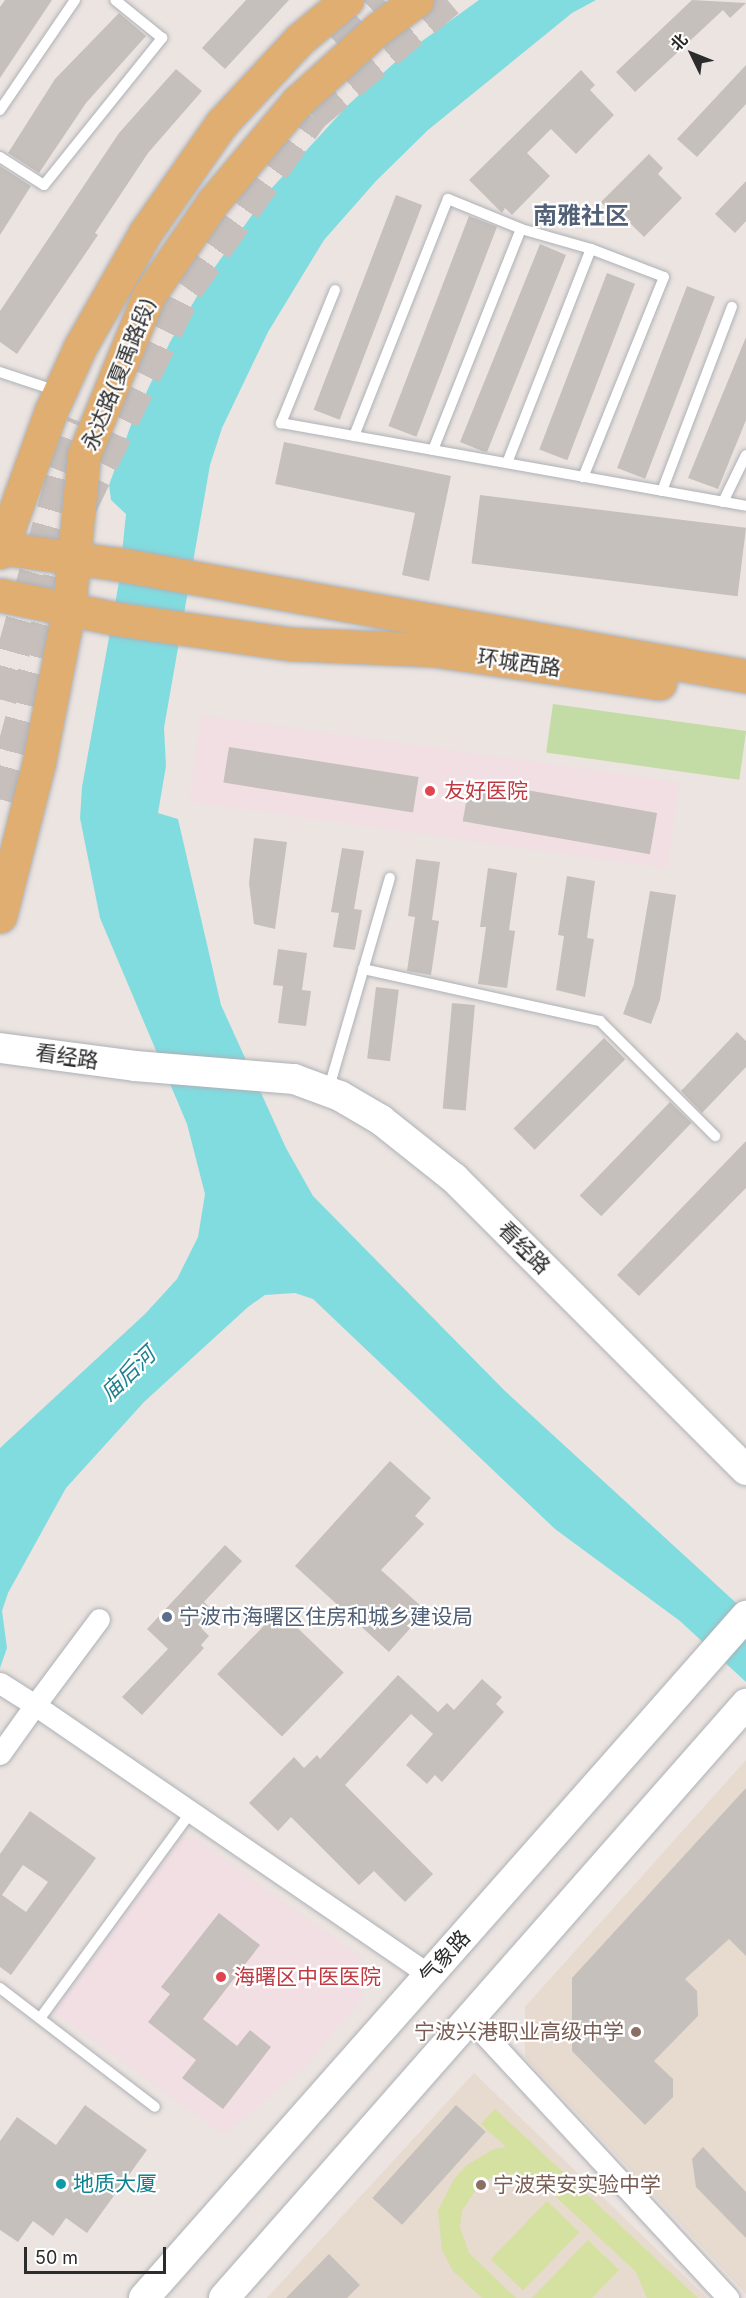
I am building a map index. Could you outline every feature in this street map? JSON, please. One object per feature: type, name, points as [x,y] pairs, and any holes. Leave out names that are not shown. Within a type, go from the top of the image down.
[{"type":"main road","name":"永达路(夏禹路段)","points":[[0,549],[60,392],[80,347],[145,233],[221,123],[300,39],[346,0]]},
{"type":"main road","name":"永达路(夏禹路段)","points":[[0,916],[39,762],[69,607],[84,455],[149,295],[213,202],[297,102],[380,28],[417,0]]},
{"type":"main road","points":[[0,549],[74,560]]},
{"type":"main road","name":"环城西路","points":[[74,560],[117,564],[746,676]]},
{"type":"main road","points":[[0,595],[69,607]]},
{"type":"main road","name":"环城西路","points":[[69,607],[117,619],[291,644],[433,650],[746,695]]},
{"type":"street","name":"看经路","points":[[0,1048],[135,1066],[294,1079],[327,1091],[381,1120],[454,1178],[746,1470]]},
{"type":"street","name":"气象路","points":[[144,2298],[746,1616]]},
{"type":"street","points":[[0,1754],[99,1619]]},
{"type":"street","points":[[3,1685],[430,1975]]},
{"type":"street","points":[[224,2298],[738,1714]]},
{"type":"street","points":[[470,2019],[728,2298]]},
{"type":"lane","points":[[0,110],[75,0]]},
{"type":"lane","points":[[0,157],[44,185],[162,38],[115,0]]},
{"type":"lane","points":[[354,436],[448,199],[521,229],[591,249],[664,276],[583,477]]},
{"type":"lane","points":[[433,450],[521,229]]},
{"type":"lane","points":[[507,463],[591,249]]},
{"type":"lane","points":[[335,290],[281,423],[746,506]]},
{"type":"lane","points":[[662,491],[732,307]]},
{"type":"lane","points":[[0,372],[60,392]]},
{"type":"lane","points":[[723,502],[746,455]]},
{"type":"lane","points":[[327,1091],[390,878]]},
{"type":"lane","points":[[363,969],[600,1021],[715,1136]]},
{"type":"lane","points":[[40,2017],[191,1812]]},
{"type":"lane","points":[[0,1988],[155,2107]]},
{"type":"shaded area","name":"友好医院","points":[[201,715],[679,782],[667,868],[189,801]]},
{"type":"shaded area","name":"宁波兴港职业高级中学","points":[[746,1760],[746,2294],[525,2057],[525,2007]]},
{"type":"shaded area","name":"海曙区中医医院","points":[[193,1836],[360,1957],[363,1997],[305,2067],[224,2135],[54,2012],[181,1838]]},
{"type":"shaded area","name":"宁波荣安实验中学","points":[[474,2073],[707,2298],[267,2298]]},
{"type":"green space","points":[[553,704],[746,731],[739,780],[546,753]]},
{"type":"green space","points":[[495,2109],[698,2298],[647,2298],[636,2272],[538,2180],[514,2173],[498,2174],[479,2185],[462,2211],[460,2227],[469,2253],[516,2298],[482,2298],[453,2271],[442,2250],[438,2211],[454,2179],[467,2165],[494,2149],[506,2147],[481,2124]]},
{"type":"green space","points":[[547,2201],[579,2232],[523,2291],[491,2259]]},
{"type":"green space","points":[[588,2240],[619,2270],[592,2298],[532,2298]]},
{"type":"water","name":"庙后河","points":[[479,0],[596,0],[572,13],[428,130],[376,181],[324,240],[268,332],[222,428],[210,465],[164,728],[166,766],[158,813],[178,819],[221,1005],[286,1148],[313,1196],[504,1390],[746,1612],[746,1682],[680,1621],[555,1529],[313,1299],[295,1293],[265,1295],[248,1307],[144,1402],[66,1488],[8,1593],[2,1611],[7,1648],[0,1668],[0,1448],[145,1314],[177,1279],[198,1237],[205,1194],[187,1124],[100,918],[80,818],[82,787],[119,582],[126,514],[111,500],[109,485],[131,425],[170,342],[212,271],[270,190],[348,105],[404,54]]},
{"type":"building","points":[[5,0],[52,0],[0,78],[0,7]]},
{"type":"building","points":[[246,0],[289,0],[225,69],[202,48]]},
{"type":"building","points":[[692,0],[746,3],[730,18],[723,10],[635,92],[616,72]]},
{"type":"building","points":[[119,13],[146,36],[86,103],[39,173],[8,153],[55,79]]},
{"type":"building","points":[[746,65],[746,104],[697,157],[677,139]]},
{"type":"building","points":[[176,69],[202,91],[148,153],[95,233],[98,235],[17,354],[0,342],[0,311],[119,133]]},
{"type":"building","points":[[581,70],[595,85],[590,90],[614,115],[576,154],[551,129],[527,153],[550,176],[512,215],[505,208],[502,213],[469,180]]},
{"type":"building","points":[[649,154],[663,168],[658,174],[682,198],[644,237],[619,212],[615,216],[601,202]]},
{"type":"building","points":[[0,166],[31,186],[0,235]]},
{"type":"building","points":[[746,181],[746,221],[735,233],[715,214]]},
{"type":"building","points":[[396,195],[422,205],[340,420],[314,410]]},
{"type":"building","points":[[469,216],[497,227],[416,437],[388,426]]},
{"type":"building","points":[[540,244],[566,255],[487,452],[482,451],[460,442]]},
{"type":"building","points":[[607,273],[635,284],[567,460],[539,449]]},
{"type":"building","points":[[687,286],[715,297],[645,479],[617,468]]},
{"type":"building","points":[[746,337],[746,420],[718,489],[688,478]]},
{"type":"building","points":[[284,442],[451,476],[429,581],[402,575],[415,513],[275,484]]},
{"type":"building","points":[[480,495],[746,528],[738,596],[472,563]]},
{"type":"building","points":[[229,747],[419,777],[413,813],[223,783]]},
{"type":"building","points":[[470,780],[657,813],[650,854],[463,821]]},
{"type":"building","points":[[254,838],[287,842],[275,929],[254,924],[249,883]]},
{"type":"building","points":[[342,848],[364,851],[354,909],[362,910],[355,950],[333,947],[339,913],[331,912]]},
{"type":"building","points":[[416,859],[440,862],[432,920],[439,921],[431,975],[407,971],[415,917],[408,916]]},
{"type":"building","points":[[488,868],[517,873],[509,930],[515,931],[507,988],[478,984],[486,927],[480,927]]},
{"type":"building","points":[[567,876],[595,881],[587,938],[594,939],[585,997],[556,990],[564,936],[558,935]]},
{"type":"building","points":[[650,891],[676,895],[660,1000],[651,1024],[623,1014],[634,984]]},
{"type":"building","points":[[278,949],[307,953],[302,990],[311,991],[306,1026],[278,1023],[283,986],[273,985]]},
{"type":"building","points":[[376,987],[399,990],[390,1061],[367,1058]]},
{"type":"building","points":[[452,1003],[475,1005],[466,1111],[443,1109]]},
{"type":"building","points":[[737,1032],[746,1041],[746,1067],[702,1113],[681,1091]]},
{"type":"building","points":[[604,1038],[625,1059],[535,1150],[513,1129]]},
{"type":"building","points":[[670,1102],[692,1123],[601,1216],[580,1196]]},
{"type":"building","points":[[746,1141],[746,1188],[639,1296],[617,1275]]},
{"type":"building","points":[[390,1461],[431,1498],[415,1516],[424,1524],[381,1570],[422,1607],[411,1619],[415,1623],[389,1652],[295,1566]]},
{"type":"building","points":[[225,1545],[242,1561],[204,1602],[215,1613],[201,1628],[209,1636],[201,1645],[204,1648],[142,1715],[122,1697],[168,1649],[147,1629]]},
{"type":"building","points":[[279,1610],[344,1673],[282,1737],[217,1674]]},
{"type":"building","points":[[398,1675],[438,1712],[447,1703],[454,1710],[482,1679],[502,1697],[496,1704],[504,1712],[442,1782],[435,1775],[427,1784],[406,1765],[433,1734],[411,1714],[345,1785],[433,1874],[405,1902],[374,1871],[359,1885],[291,1817],[278,1831],[249,1803],[294,1757],[304,1768],[317,1755],[320,1759]]},
{"type":"building","points":[[746,1788],[746,1956],[729,1939],[685,1979],[697,1991],[698,2016],[654,2061],[673,2079],[673,2097],[645,2125],[572,2051],[572,1978]]},
{"type":"building","points":[[30,1811],[96,1858],[11,1975],[0,1967],[0,1854]],"holes":[[[23,1865],[48,1882],[26,1912],[2,1895]]]},
{"type":"building","points":[[219,1913],[260,1945],[203,2019],[237,2046],[250,2030],[271,2047],[223,2109],[182,2078],[196,2060],[148,2022],[170,1994],[161,1987]]},
{"type":"building","name":"地质大厦","points":[[85,2105],[147,2150],[87,2233],[66,2218],[53,2236],[33,2221],[18,2242],[0,2230],[0,2141],[17,2117],[56,2145]]},
{"type":"building","points":[[456,2105],[486,2132],[402,2225],[372,2198]]},
{"type":"building","points":[[703,2147],[746,2192],[746,2238],[696,2187],[692,2159]]},
{"type":"building","points":[[329,2254],[360,2285],[347,2298],[286,2298]]},
{"type":"tunnel","points":[[339,45],[385,0]]},
{"type":"tunnel","points":[[80,507],[187,288],[312,115],[448,0]]},
{"type":"tunnel","points":[[0,699],[64,472],[83,423]]},
{"type":"tunnel","points":[[0,799],[60,577]]},
{"type":"place","name":"友好医院","points":[[430,791]]},
{"type":"place","name":"宁波市海曙区住房和城乡建设局","points":[[167,1617]]},
{"type":"place","name":"海曙区中医医院","points":[[221,1977]]},
{"type":"place","name":"宁波兴港职业高级中学","points":[[636,2032]]},
{"type":"place","name":"地质大厦","points":[[61,2184]]},
{"type":"place","name":"宁波荣安实验中学","points":[[481,2185]]},
{"type":"district","name":"南雅社区","points":[[581,216]]}]
